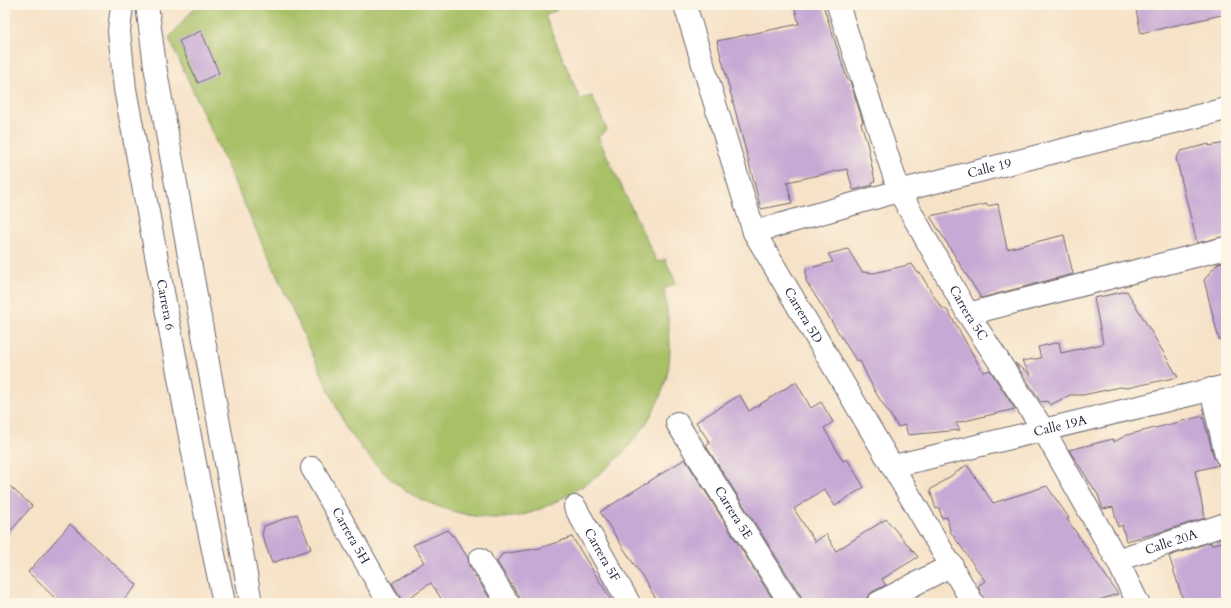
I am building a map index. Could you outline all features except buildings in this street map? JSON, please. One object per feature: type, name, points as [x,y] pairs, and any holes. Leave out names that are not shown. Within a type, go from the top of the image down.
[{"type":"street","name":"Carrera 6","points":[[122,5],[119,31],[125,89],[194,455],[224,603]]},
{"type":"street","points":[[147,5],[154,66],[251,603]]},
{"type":"street","name":"Carrera 5D","points":[[685,5],[754,232],[974,603]]},
{"type":"street","name":"Carrera 5C","points":[[838,5],[899,191],[968,314],[1043,430],[1117,560],[1138,603]]},
{"type":"street","name":"Calle 19","points":[[754,232],[899,191],[1226,109]]},
{"type":"street","points":[[968,314],[1226,248]]},
{"type":"street","points":[[1219,388],[1226,455]]},
{"type":"street","name":"Calle 19A","points":[[894,466],[1219,388]]},
{"type":"street","name":"Carrera 5E","points":[[676,423],[790,603]]},
{"type":"street","name":"Carrera 5H","points":[[312,468],[389,603]]},
{"type":"street","name":"Carrera 5F","points":[[575,507],[630,603]]},
{"type":"street","name":"Calle 20A","points":[[1117,560],[1226,524]]},
{"type":"street","points":[[480,559],[508,603]]},
{"type":"street","points":[[878,603],[952,565]]},
{"type":"green space","points":[[197,5],[555,5],[557,10],[545,16],[580,99],[592,96],[607,130],[598,137],[657,262],[665,259],[676,283],[664,289],[670,334],[670,357],[666,379],[659,399],[637,436],[623,453],[607,468],[572,493],[534,512],[514,517],[487,518],[458,513],[430,503],[397,485],[374,462],[346,428],[169,38]]}]
